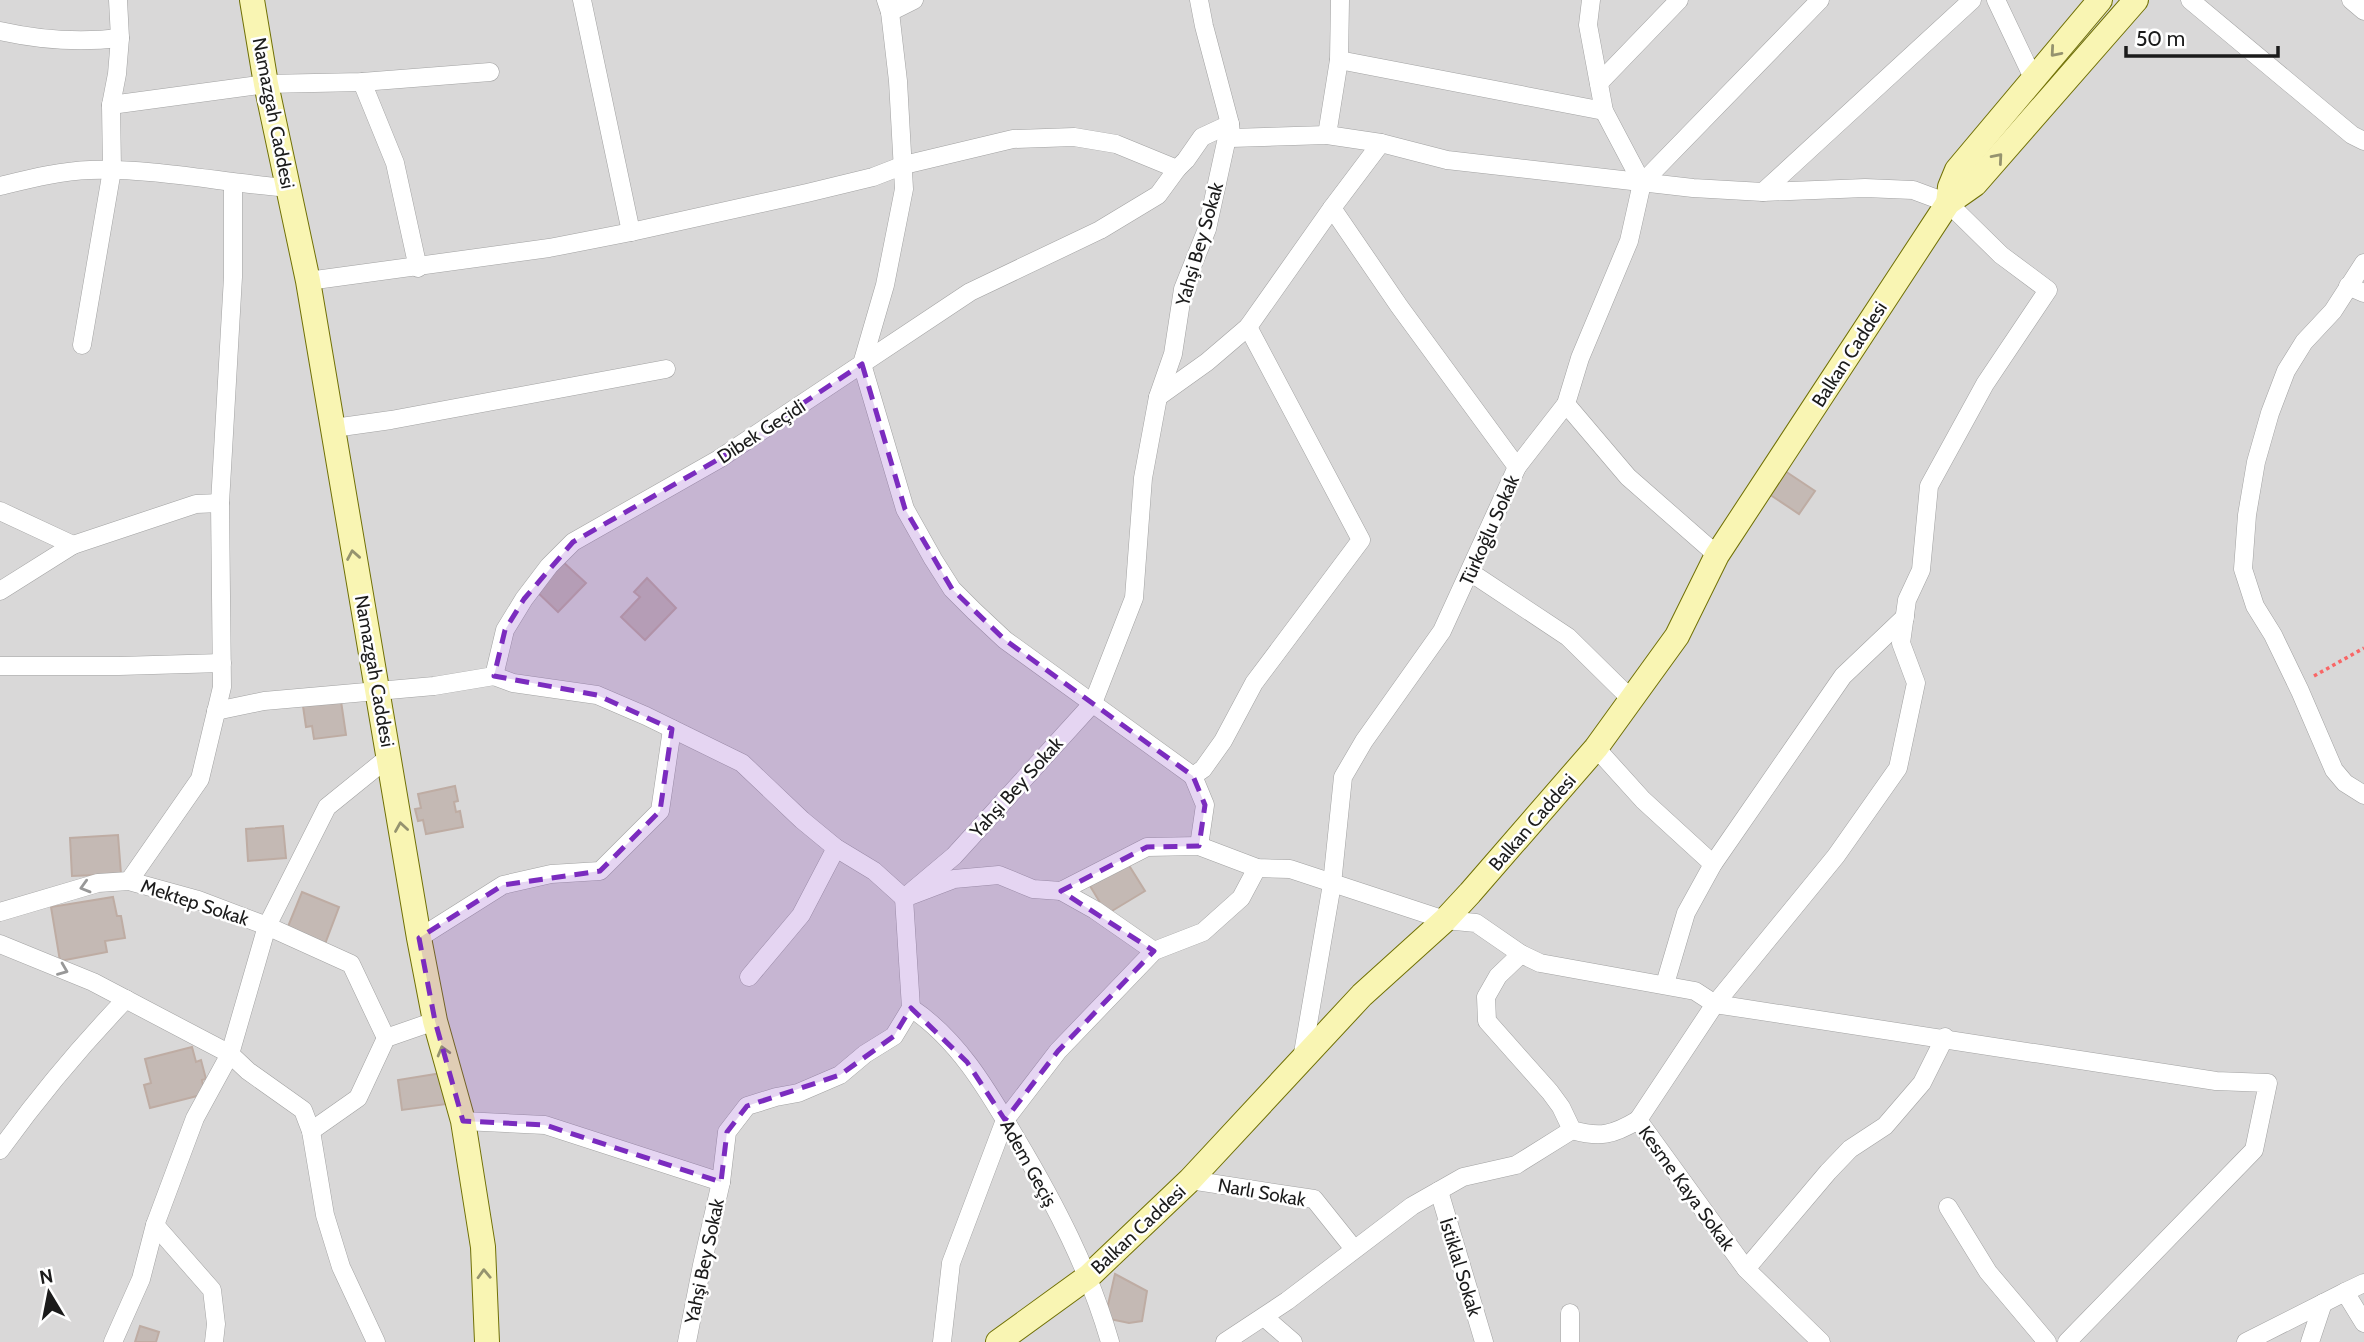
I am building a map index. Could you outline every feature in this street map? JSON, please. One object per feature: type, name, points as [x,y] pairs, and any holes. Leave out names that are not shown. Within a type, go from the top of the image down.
[{"type":"main road","name":"Namazgah Caddesi","points":[[252,0],[266,84],[308,281],[419,938],[435,1021],[463,1121],[483,1247],[487,1342]]},
{"type":"main road","name":"Balkan Caddesi","points":[[1948,203],[1950,187],[1957,170],[2100,0]]},
{"type":"main road","name":"Balkan Caddesi","points":[[998,1342],[1089,1276],[1190,1180],[1362,995],[1445,920],[1596,748],[1677,636],[1717,555],[1948,203],[1975,184],[2136,0]]},
{"type":"street","points":[[82,345],[112,170],[111,105],[120,38],[118,0]]},
{"type":"street","points":[[582,0],[631,232]]},
{"type":"street","points":[[914,0],[888,6],[898,81],[904,189],[885,285],[862,364],[905,509],[952,589],[1005,640],[1193,776],[1205,805],[1199,846]]},
{"type":"street","points":[[1199,0],[1230,124],[1231,138],[1327,135],[1381,143],[1447,160],[1642,183],[1763,192],[1865,188],[1913,190],[1948,203],[2001,255],[2048,290],[1985,384],[1928,486],[1921,570],[1907,600],[1901,643],[1916,683],[1898,768],[1836,856],[1715,1004],[1638,1120]]},
{"type":"street","points":[[1327,135],[1339,60],[1340,0]]},
{"type":"street","points":[[1591,0],[1588,25],[1604,111],[1642,183]]},
{"type":"street","points":[[1599,83],[1679,0]]},
{"type":"street","points":[[1642,183],[1820,0]]},
{"type":"street","points":[[1763,192],[1972,0]]},
{"type":"street","points":[[1996,0],[2007,29],[2033,78]]},
{"type":"street","points":[[2190,0],[2352,135],[2364,141]]},
{"type":"street","points":[[2351,0],[2364,11]]},
{"type":"street","points":[[0,31],[49,40],[120,38]]},
{"type":"street","points":[[1339,60],[1604,111]]},
{"type":"street","points":[[111,105],[266,84],[362,82],[490,72]]},
{"type":"street","points":[[362,82],[395,163],[418,268]]},
{"type":"street","name":"Dibek Geçidi","points":[[494,676],[505,631],[524,599],[549,566],[573,542],[719,459],[970,292],[1100,230],[1158,195],[1202,137],[1230,124]]},
{"type":"street","name":"Yahşi Bey Sokak","points":[[904,898],[954,856],[1093,703],[1134,598],[1143,478],[1158,397],[1174,354],[1184,289],[1207,229],[1230,124]]},
{"type":"street","points":[[308,281],[550,248],[631,232],[807,194],[873,177],[904,165],[1013,139],[1074,137],[1116,144],[1177,169]]},
{"type":"street","points":[[1158,397],[1207,362],[1248,327],[1381,143]]},
{"type":"street","points":[[0,186],[54,174],[112,170],[156,172],[233,184],[289,188]]},
{"type":"street","name":"Türkoğlu Sokak","points":[[1302,1062],[1332,884],[1343,777],[1364,741],[1442,631],[1517,467],[1566,404],[1580,358],[1629,241],[1642,183]]},
{"type":"street","points":[[129,881],[200,779],[222,687],[220,503],[233,277],[233,184]]},
{"type":"street","points":[[1332,208],[1399,306],[1517,467]]},
{"type":"street","points":[[2364,263],[2356,290],[2304,342],[2286,371],[2270,412],[2256,462],[2247,515],[2244,569],[2249,590],[2297,685],[2334,770],[2345,783],[2364,795]]},
{"type":"street","points":[[1193,776],[1203,769],[1223,741],[1254,683],[1361,540],[1248,327]]},
{"type":"street","points":[[334,428],[666,369]]},
{"type":"street","points":[[1566,404],[1628,477],[1717,555]]},
{"type":"street","points":[[0,591],[73,545],[195,504],[220,503]]},
{"type":"street","points":[[0,511],[73,545]]},
{"type":"street","points":[[1470,572],[1568,637],[1632,700]]},
{"type":"street","points":[[1665,984],[1686,913],[1713,864],[1843,676],[1905,617]]},
{"type":"street","points":[[0,666],[222,663]]},
{"type":"street","points":[[216,711],[264,701],[434,686],[494,676],[513,683],[597,695],[742,763],[802,820],[836,848],[874,871],[904,898],[911,1008]]},
{"type":"street","points":[[419,938],[503,885],[551,874],[600,871],[660,811],[672,729]]},
{"type":"street","points":[[1596,748],[1643,800],[1713,864]]},
{"type":"street","points":[[113,1342],[141,1279],[155,1225],[195,1118],[230,1054],[267,926],[327,807],[390,756]]},
{"type":"street","points":[[1061,891],[1147,847],[1199,846],[1257,868],[1290,869],[1445,920],[1476,923],[1521,954],[1540,963],[1695,991],[1715,1004],[1945,1037],[2216,1081],[2268,1083],[2254,1150],[2067,1342]]},
{"type":"street","points":[[749,976],[802,915],[836,848]]},
{"type":"street","points":[[942,1342],[951,1263],[1005,1120],[1058,1051],[1154,951],[1203,932],[1241,898],[1257,868]]},
{"type":"street","points":[[904,898],[954,878],[999,875],[1033,889],[1061,891],[1095,910],[1154,951]]},
{"type":"street","name":"Mektep Sokak","points":[[0,912],[98,883],[129,881],[198,900],[267,926],[351,964],[386,1038]]},
{"type":"street","points":[[0,944],[93,982],[230,1054],[248,1071],[303,1110],[311,1131],[325,1215],[341,1266],[376,1342]]},
{"type":"street","points":[[1225,1342],[1264,1317],[1412,1206],[1463,1177],[1517,1165],[1572,1130],[1550,1092],[1487,1021],[1486,997],[1498,976],[1521,954]]},
{"type":"street","points":[[0,1150],[43,1091],[127,999]]},
{"type":"street","name":"Yahşi Bey Sokak","points":[[687,1342],[721,1182],[727,1132],[747,1106],[798,1093],[839,1075],[894,1036],[911,1008]]},
{"type":"street","name":"Adem Geçiş","points":[[911,1008],[927,1019],[967,1062],[1005,1120],[1089,1276],[1110,1342]]},
{"type":"street","points":[[311,1131],[358,1098],[386,1038],[435,1021]]},
{"type":"street","points":[[1746,1269],[1828,1172],[1850,1149],[1885,1126],[1922,1083],[1945,1037]]},
{"type":"street","name":"Kesme Kaya Sokak","points":[[1572,1130],[1592,1136],[1619,1132],[1638,1120],[1746,1269],[1821,1342]]},
{"type":"street","points":[[463,1121],[545,1125],[721,1182]]},
{"type":"street","name":"Narlı Sokak","points":[[1190,1180],[1314,1199],[1354,1249]]},
{"type":"street","name":"İstiklal Sokak","points":[[1438,1191],[1484,1342]]},
{"type":"street","points":[[1948,1207],[1989,1272],[2047,1342]]},
{"type":"street","points":[[155,1225],[212,1290],[216,1324],[214,1342]]},
{"type":"street","points":[[2246,1342],[2364,1283]]},
{"type":"street","points":[[2345,1292],[2364,1323]]},
{"type":"street","points":[[2310,1342],[2323,1303]]},
{"type":"street","points":[[1570,1313],[1570,1342]]},
{"type":"street","points":[[1264,1317],[1293,1342]]},
{"type":"path","points":[[2297,685],[2364,648]]},
{"type":"highlighted area","points":[[862,364],[905,509],[952,589],[1005,640],[1193,776],[1205,805],[1199,846],[1147,847],[1061,891],[1154,951],[1058,1051],[1005,1120],[967,1062],[911,1008],[894,1036],[840,1075],[747,1106],[727,1132],[721,1182],[545,1125],[463,1121],[435,1021],[419,938],[503,885],[600,871],[660,811],[672,729],[597,695],[494,676],[505,630],[524,599],[573,542],[719,459]]},
{"type":"shaded area","points":[[0,0],[2364,0],[2364,1342],[0,1342]]},
{"type":"building","points":[[1779,467],[1815,491],[1799,514],[1763,490]]},
{"type":"building","points":[[561,560],[586,583],[558,612],[533,588]]},
{"type":"building","points":[[647,578],[676,608],[645,640],[621,617],[640,597],[634,592]]},
{"type":"building","points":[[341,701],[346,735],[314,739],[312,726],[306,727],[303,706]]},
{"type":"building","points":[[455,786],[458,801],[454,802],[456,812],[460,811],[463,827],[426,834],[423,820],[418,821],[415,809],[421,808],[418,794]]},
{"type":"building","points":[[283,826],[286,858],[248,861],[246,829]]},
{"type":"building","points":[[118,835],[121,874],[72,876],[70,838]]},
{"type":"building","points":[[1125,859],[1145,891],[1107,914],[1087,881]]},
{"type":"building","points":[[302,892],[339,907],[325,944],[287,929]]},
{"type":"building","points":[[113,897],[117,916],[121,916],[125,938],[105,941],[107,952],[60,961],[51,907]]},
{"type":"building","points":[[192,1047],[196,1062],[201,1060],[206,1079],[202,1080],[205,1094],[150,1108],[144,1085],[151,1083],[145,1059]]},
{"type":"building","points":[[442,1073],[447,1104],[402,1110],[398,1080]]},
{"type":"building","points":[[1115,1274],[1147,1291],[1142,1321],[1129,1323],[1105,1318]]},
{"type":"building","points":[[140,1326],[159,1332],[156,1342],[135,1342]]}]
